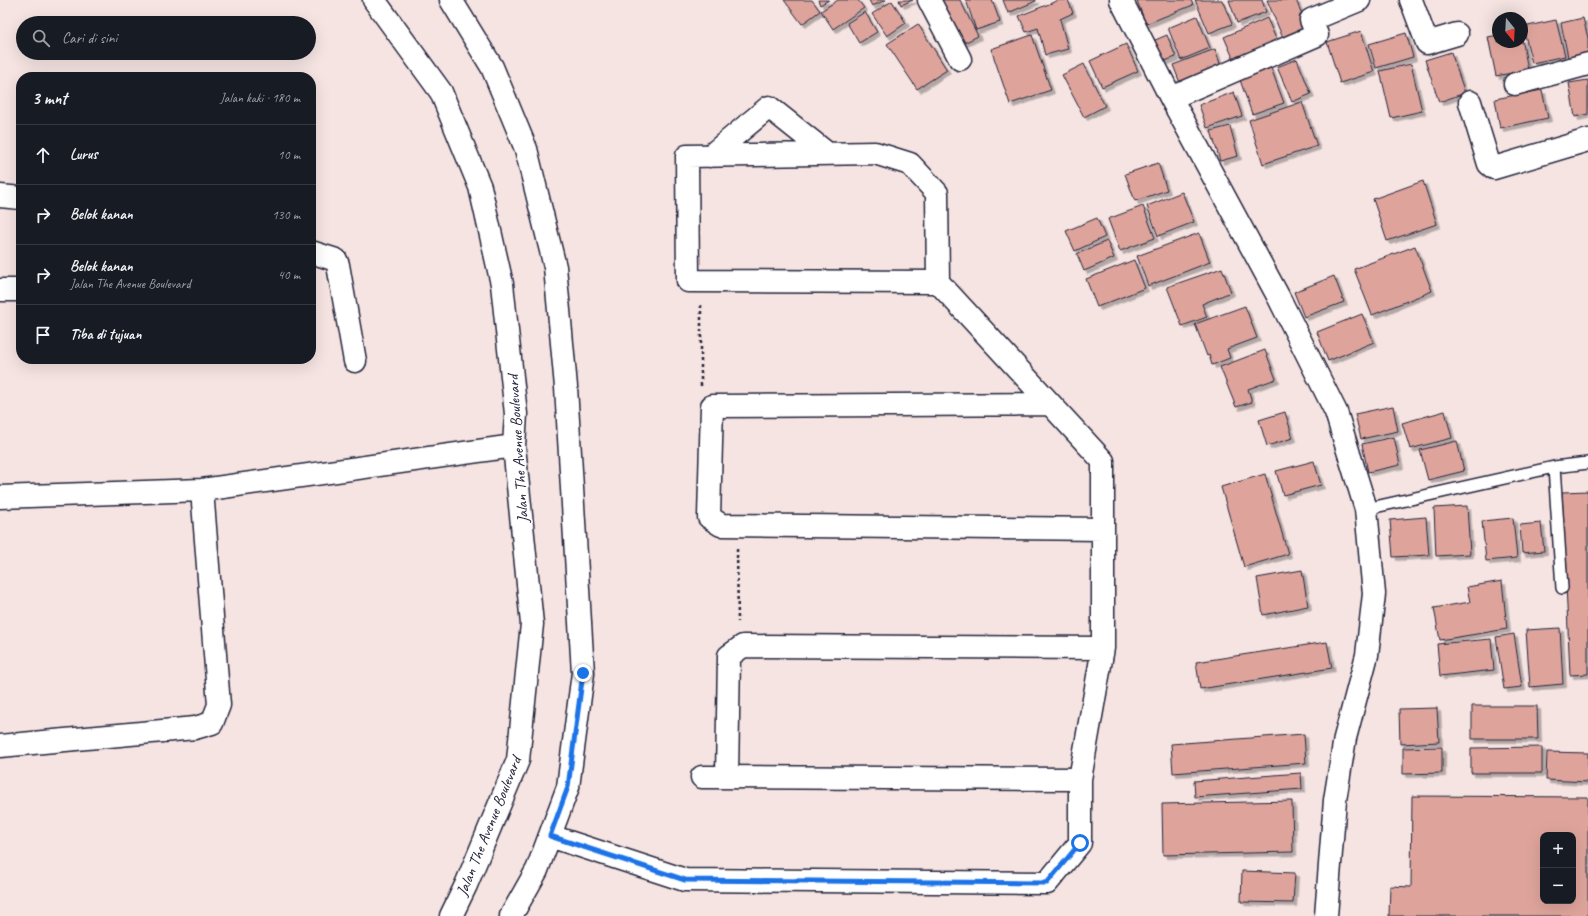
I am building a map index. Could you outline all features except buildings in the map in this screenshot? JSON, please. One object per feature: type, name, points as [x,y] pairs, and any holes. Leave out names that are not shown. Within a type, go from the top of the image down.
[{"type":"street","name":"Jalan The Avenue Boulevard","points":[[374,0],[441,92],[480,188],[502,284],[516,414],[514,446],[532,624],[518,760],[466,885],[451,916]]},
{"type":"street","points":[[451,0],[492,67],[526,149],[555,267],[566,387],[583,673],[568,787],[537,870],[511,916]]},
{"type":"street","points":[[929,0],[960,59]]},
{"type":"street","points":[[1121,0],[1171,98],[1278,296],[1336,412],[1366,509],[1374,594],[1367,655],[1345,738],[1335,800],[1326,916]]},
{"type":"street","points":[[1171,98],[1317,35],[1311,20],[1358,0]]},
{"type":"street","points":[[1411,0],[1426,43],[1457,34]]},
{"type":"street","points":[[1515,84],[1588,64]]},
{"type":"street","points":[[1470,102],[1489,164],[1494,168],[1588,140]]},
{"type":"street","points":[[710,156],[769,107],[828,154]]},
{"type":"street","points":[[550,836],[685,880],[1047,883],[1080,843],[1080,779],[1103,648],[1103,461],[938,282],[937,193],[910,164],[875,153],[687,156],[688,280],[938,282]]},
{"type":"street","points":[[0,196],[16,198]]},
{"type":"street","points":[[316,254],[336,260],[338,264],[355,361]]},
{"type":"street","points":[[0,290],[16,290]]},
{"type":"street","points":[[1050,404],[712,406],[709,517],[721,525],[1103,529]]},
{"type":"street","points":[[0,497],[202,490],[514,446]]},
{"type":"street","points":[[0,746],[195,728],[212,723],[219,705],[202,490]]},
{"type":"street","points":[[727,777],[729,656],[743,646],[1103,648]]},
{"type":"street","points":[[702,777],[1080,779]]},
{"type":"lane","points":[[1366,509],[1554,467],[1588,463]]},
{"type":"lane","points":[[1554,467],[1562,588]]},
{"type":"path","points":[[701,281],[701,394],[712,406]]},
{"type":"path","points":[[736,525],[738,635],[743,646]]},
{"type":"route","points":[[583,673],[568,787],[550,836],[685,880],[1047,883],[1080,843]]}]
